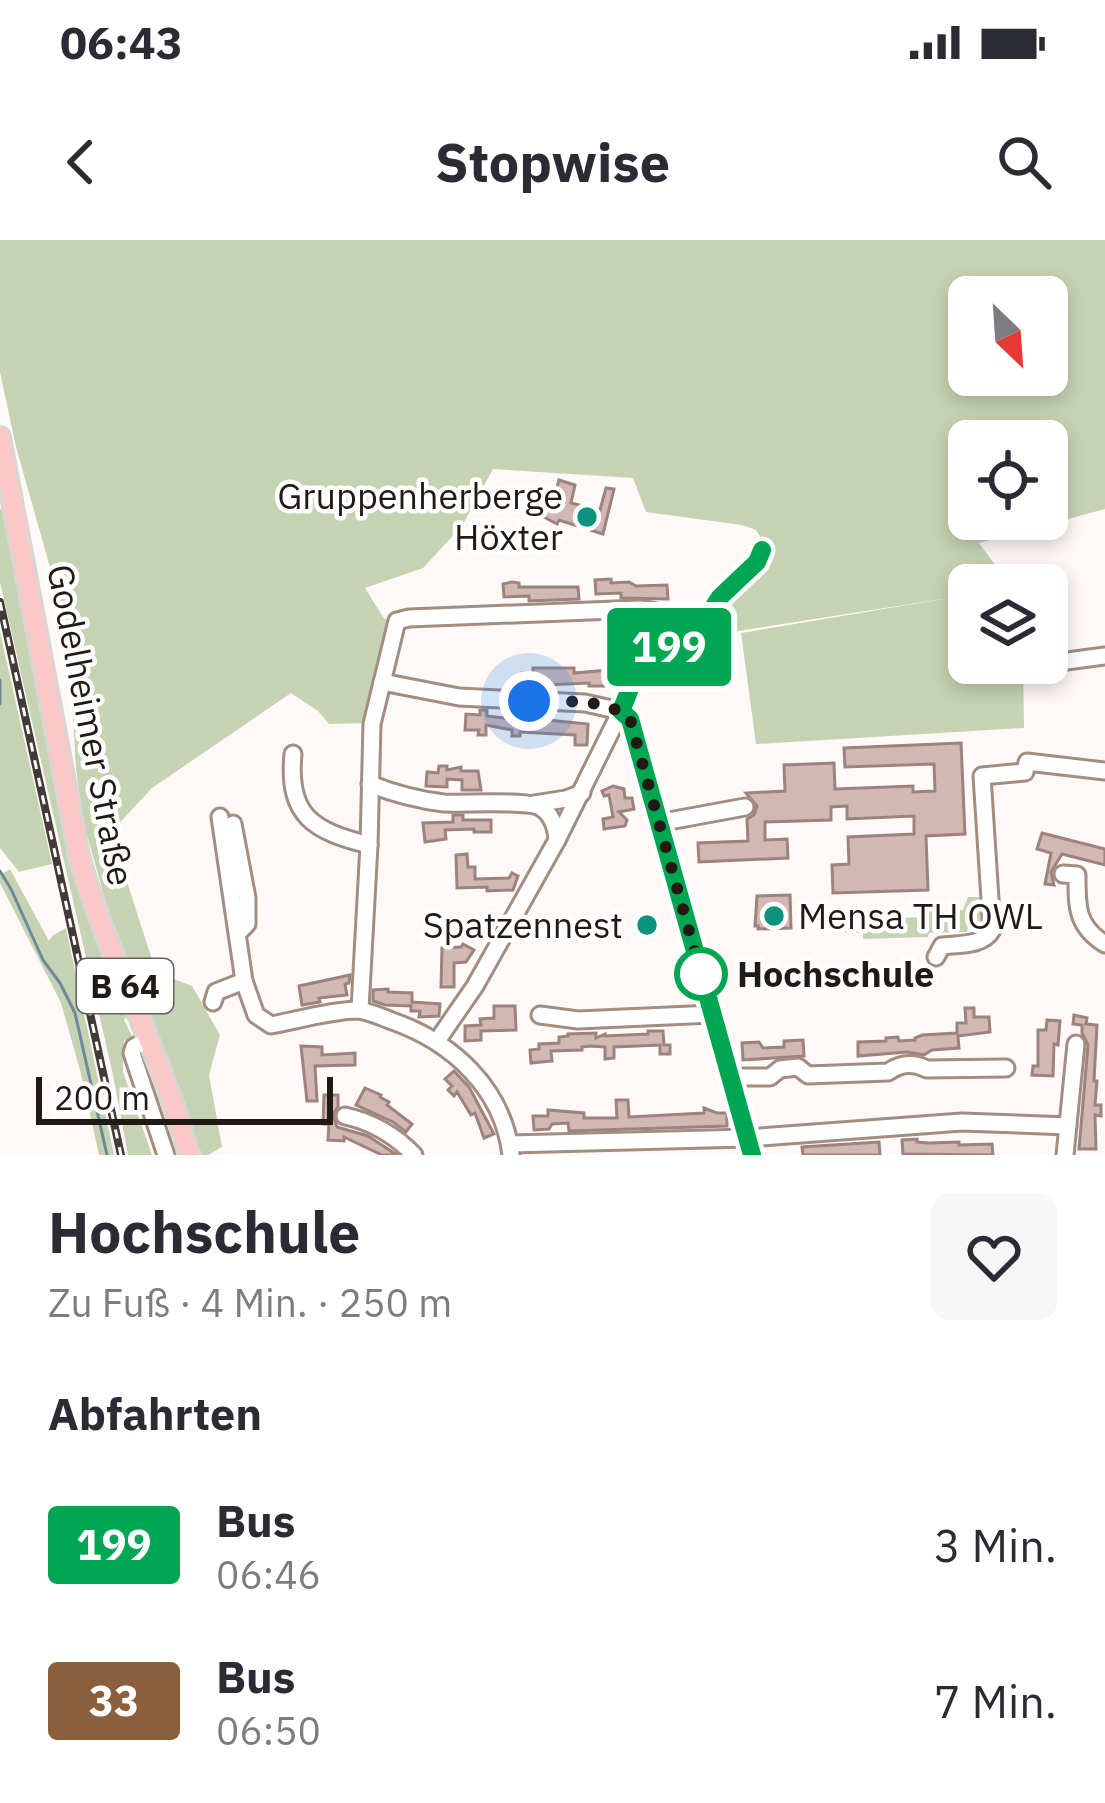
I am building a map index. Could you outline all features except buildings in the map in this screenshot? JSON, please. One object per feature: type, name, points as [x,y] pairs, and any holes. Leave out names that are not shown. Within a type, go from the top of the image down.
[{"type":"main road","name":"Godelheimer Straße","points":[[0,437],[80,856],[100,924],[170,1092],[189,1155]]},
{"type":"street","points":[[436,1041],[475,986],[557,840],[636,674],[705,620],[720,597],[757,562],[762,550]]},
{"type":"street","points":[[360,1009],[373,724],[397,621],[640,609],[657,612],[685,638]]},
{"type":"street","points":[[1068,661],[1105,656]]},
{"type":"street","points":[[382,682],[459,697],[585,703],[621,711],[630,719],[750,1146]]},
{"type":"street","points":[[292,754],[293,791],[303,816],[338,837],[370,845]]},
{"type":"street","points":[[936,957],[942,946],[978,941],[992,930],[983,849],[982,776],[1025,772],[1027,763],[1105,771]]},
{"type":"street","points":[[370,784],[415,800],[494,805],[566,800],[582,793]]},
{"type":"street","points":[[534,804],[553,821],[557,840]]},
{"type":"street","points":[[658,823],[745,807]]},
{"type":"street","points":[[227,820],[244,980],[256,1015],[272,1025],[360,1009],[436,1041],[459,1057],[485,1087],[510,1149],[750,1146],[962,1121],[1068,1126]]},
{"type":"street","points":[[1063,874],[1077,875],[1077,913],[1091,935],[1105,944]]},
{"type":"street","points":[[214,1002],[215,992],[244,980]]},
{"type":"street","points":[[540,1016],[578,1020],[712,1014]]},
{"type":"street","points":[[148,1040],[132,1053],[166,1155]]},
{"type":"street","points":[[1065,1155],[1076,1043]]},
{"type":"street","points":[[731,1077],[770,1077],[780,1069],[798,1067],[808,1075],[888,1072],[916,1064],[927,1069],[1006,1068]]},
{"type":"street","points":[[345,1116],[382,1130],[414,1155]]},
{"type":"green space","points":[[0,240],[1105,240],[1105,509],[1068,519],[1068,420],[948,420],[948,540],[990,540],[979,543],[994,564],[948,564],[948,598],[700,637],[769,551],[756,530],[646,512],[633,478],[493,469],[462,526],[423,568],[365,588],[391,623],[368,723],[329,724],[291,693],[152,788],[111,832],[156,972],[192,986],[220,1035],[209,1075],[222,1147],[208,1155],[202,1155],[118,945],[83,821],[68,631],[0,372]]},
{"type":"green space","points":[[6,507],[64,817],[93,927],[129,1015],[124,1020],[132,1036],[124,1041],[123,1072],[152,1155],[128,1155],[0,582],[0,509]]},
{"type":"green space","points":[[948,598],[948,684],[1023,684],[1024,728],[756,744],[741,633]]},
{"type":"green space","points":[[0,632],[52,864],[19,872],[0,848]]},
{"type":"green space","points":[[10,869],[49,941],[66,928],[114,1155],[99,1155],[61,1003],[0,883],[0,875]]},
{"type":"green space","points":[[968,897],[988,897],[989,926],[929,933],[928,937],[863,939],[863,933],[841,932],[840,915],[900,912],[901,918],[924,917],[924,911],[963,910]]},
{"type":"waterway","points":[[0,680],[0,704]]},
{"type":"waterway","points":[[0,871],[75,1013],[107,1155]]},
{"type":"railway","points":[[0,602],[121,1155]]},
{"type":"bus line","name":"199","points":[[752,1155],[630,719],[621,711],[636,674],[647,661],[705,620],[720,597],[757,562],[762,550]]},
{"type":"place","name":"Gruppenherberge Höxter","points":[[587,517]]},
{"type":"place","name":"Mensa TH OWL","points":[[774,916]]},
{"type":"place","name":"Spatzennest","points":[[647,925]]},
{"type":"place","name":"Hochschule","points":[[701,974]]},
{"type":"route","points":[[529,701],[585,703],[621,711],[630,719],[701,974]]}]
